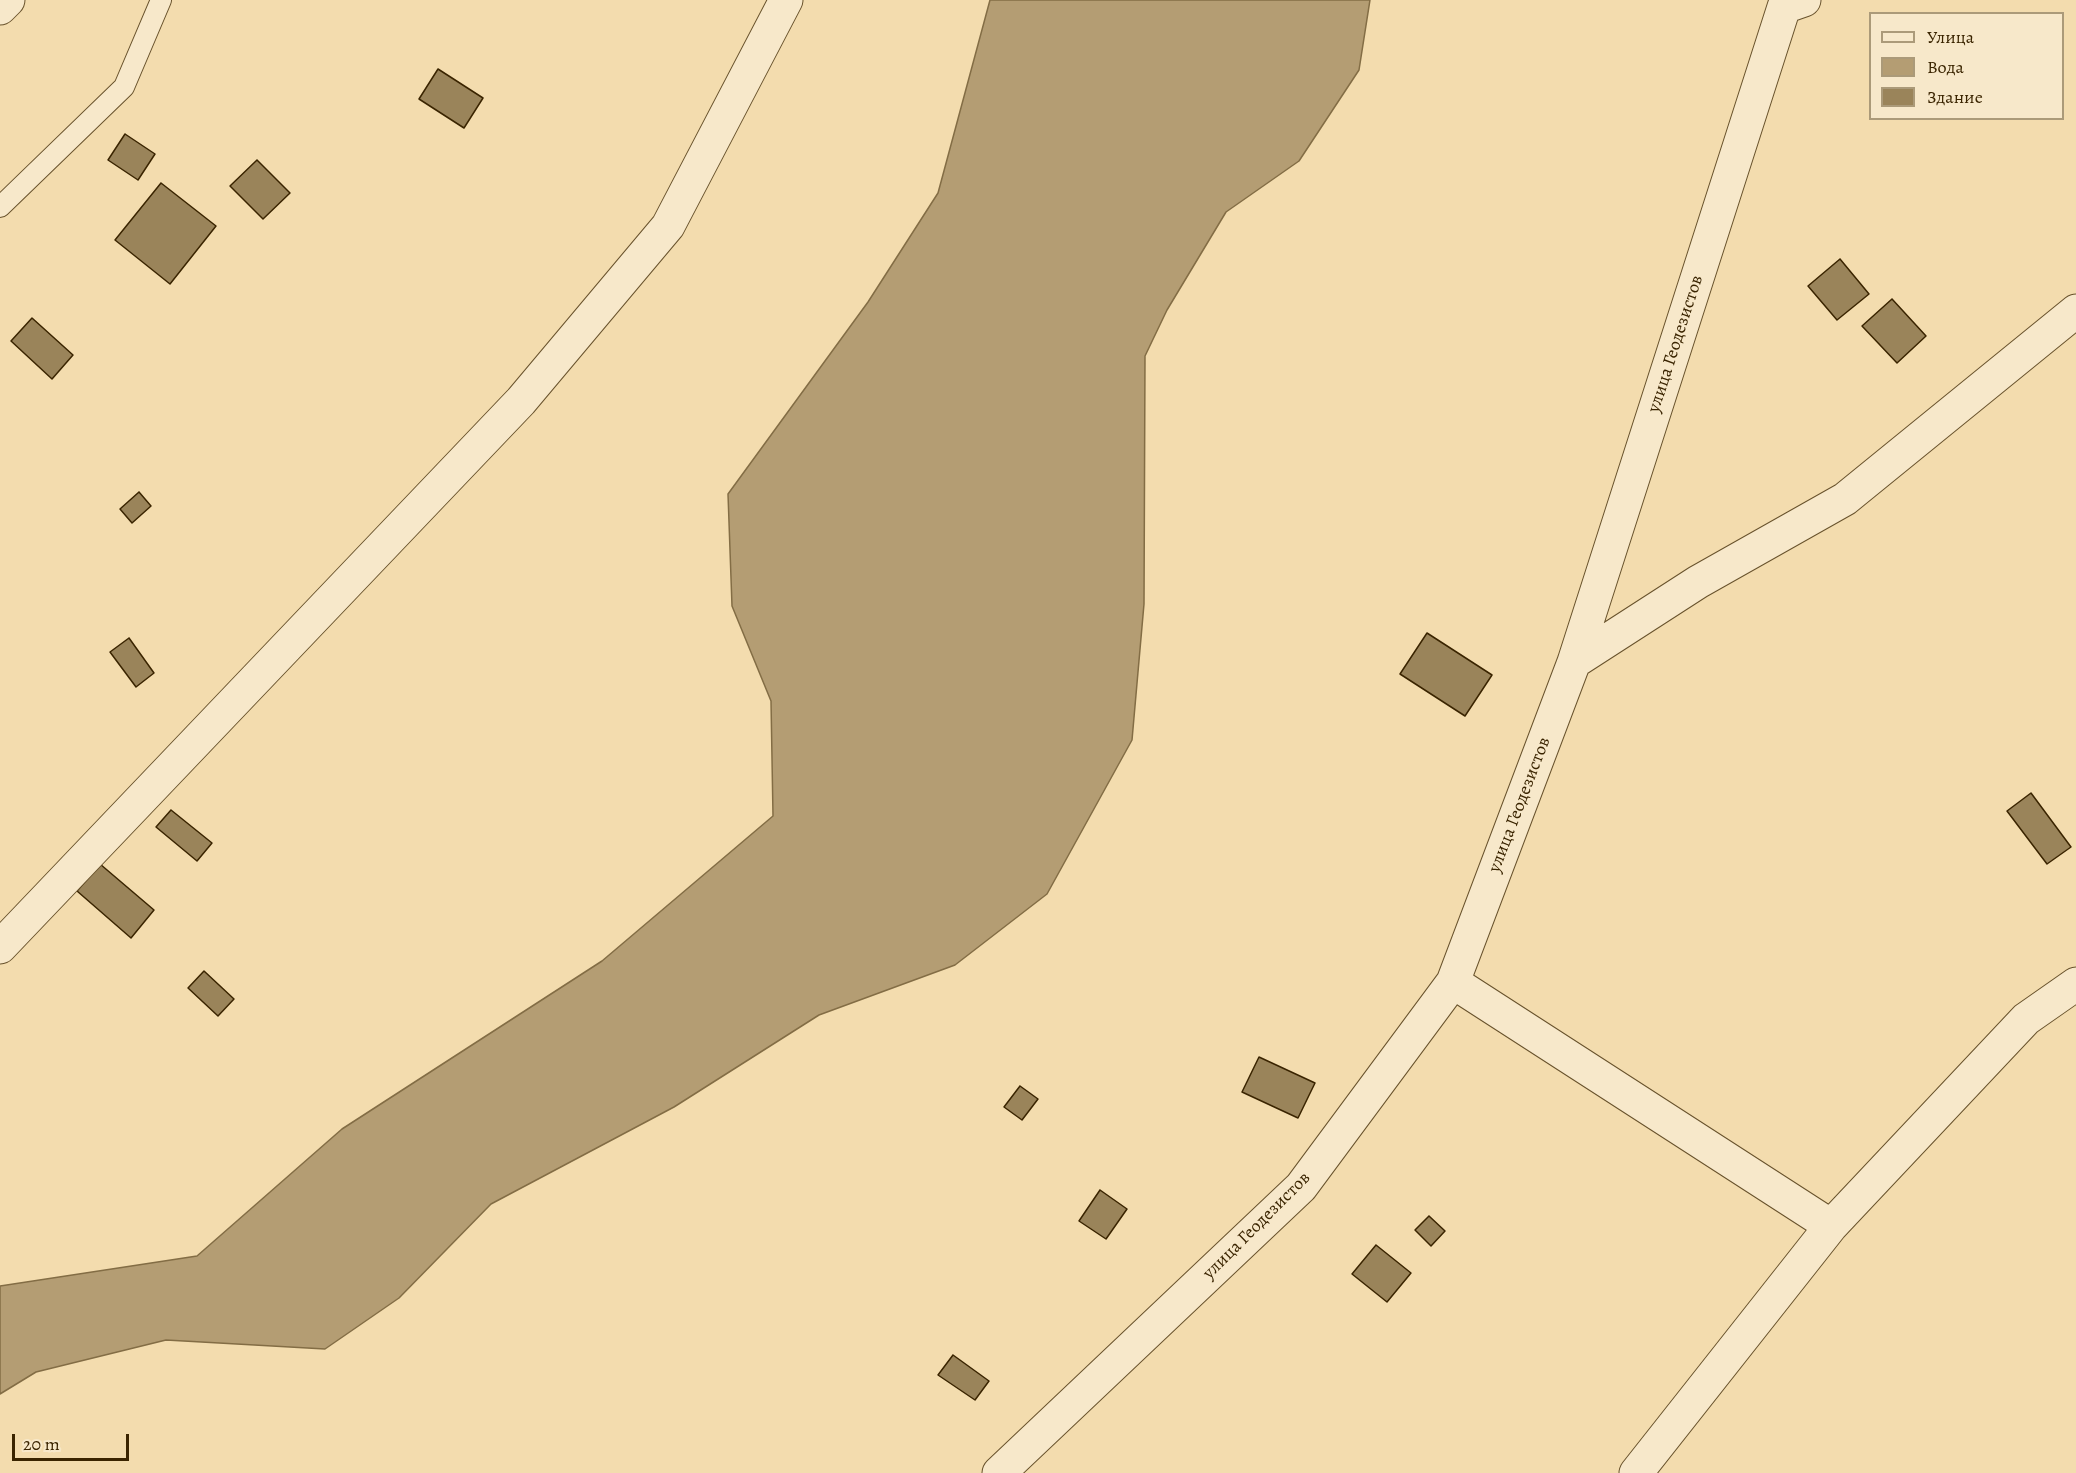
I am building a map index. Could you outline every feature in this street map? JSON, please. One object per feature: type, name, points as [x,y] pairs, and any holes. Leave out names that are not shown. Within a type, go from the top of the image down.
[{"type":"street","points":[[0,8],[8,0]]},
{"type":"street","points":[[0,947],[521,401],[668,226],[786,0]]},
{"type":"street","name":"улица Геодезистов","points":[[999,1473],[1301,1187],[1453,982],[1574,662],[1791,2]]},
{"type":"street","points":[[1574,662],[1698,582],[1845,500],[2076,311]]},
{"type":"street","points":[[1453,982],[1831,1226]]},
{"type":"street","points":[[1636,1473],[1831,1226],[2026,1019],[2076,984]]},
{"type":"lane","points":[[0,207],[124,87],[161,0]]},
{"type":"water","points":[[990,0],[1370,0],[1359,70],[1299,161],[1226,212],[1167,310],[1145,356],[1144,604],[1132,740],[1047,894],[955,965],[819,1015],[674,1107],[491,1204],[399,1298],[325,1349],[166,1340],[36,1372],[0,1394],[0,1286],[197,1256],[342,1129],[602,961],[773,816],[771,701],[732,606],[728,494],[868,302],[938,193]]},
{"type":"building","points":[[438,69],[483,98],[464,128],[419,99]]},
{"type":"building","points":[[125,134],[155,154],[138,180],[108,160]]},
{"type":"building","points":[[257,160],[290,193],[263,219],[230,186]]},
{"type":"building","points":[[161,183],[216,226],[170,284],[115,240]]},
{"type":"building","points":[[1840,259],[1869,294],[1837,320],[1808,286]]},
{"type":"building","points":[[1892,299],[1926,336],[1897,363],[1862,326]]},
{"type":"building","points":[[32,318],[73,355],[52,379],[11,341]]},
{"type":"building","points":[[139,492],[151,506],[132,523],[120,509]]},
{"type":"building","points":[[1427,633],[1492,675],[1465,716],[1400,674]]},
{"type":"building","points":[[129,638],[154,673],[136,687],[110,652]]},
{"type":"building","points":[[2031,793],[2071,847],[2047,864],[2007,811]]},
{"type":"building","points":[[171,810],[212,843],[197,861],[156,827]]},
{"type":"building","points":[[100,864],[154,910],[131,938],[77,891]]},
{"type":"building","points":[[204,971],[234,999],[218,1016],[188,988]]},
{"type":"building","points":[[1259,1057],[1315,1083],[1298,1118],[1242,1092]]},
{"type":"building","points":[[1020,1086],[1038,1099],[1022,1120],[1004,1107]]},
{"type":"building","points":[[1100,1190],[1127,1209],[1106,1239],[1079,1221]]},
{"type":"building","points":[[1429,1216],[1445,1231],[1431,1246],[1415,1230]]},
{"type":"building","points":[[1376,1245],[1411,1273],[1387,1302],[1352,1274]]},
{"type":"building","points":[[953,1355],[989,1381],[975,1400],[938,1375]]}]
